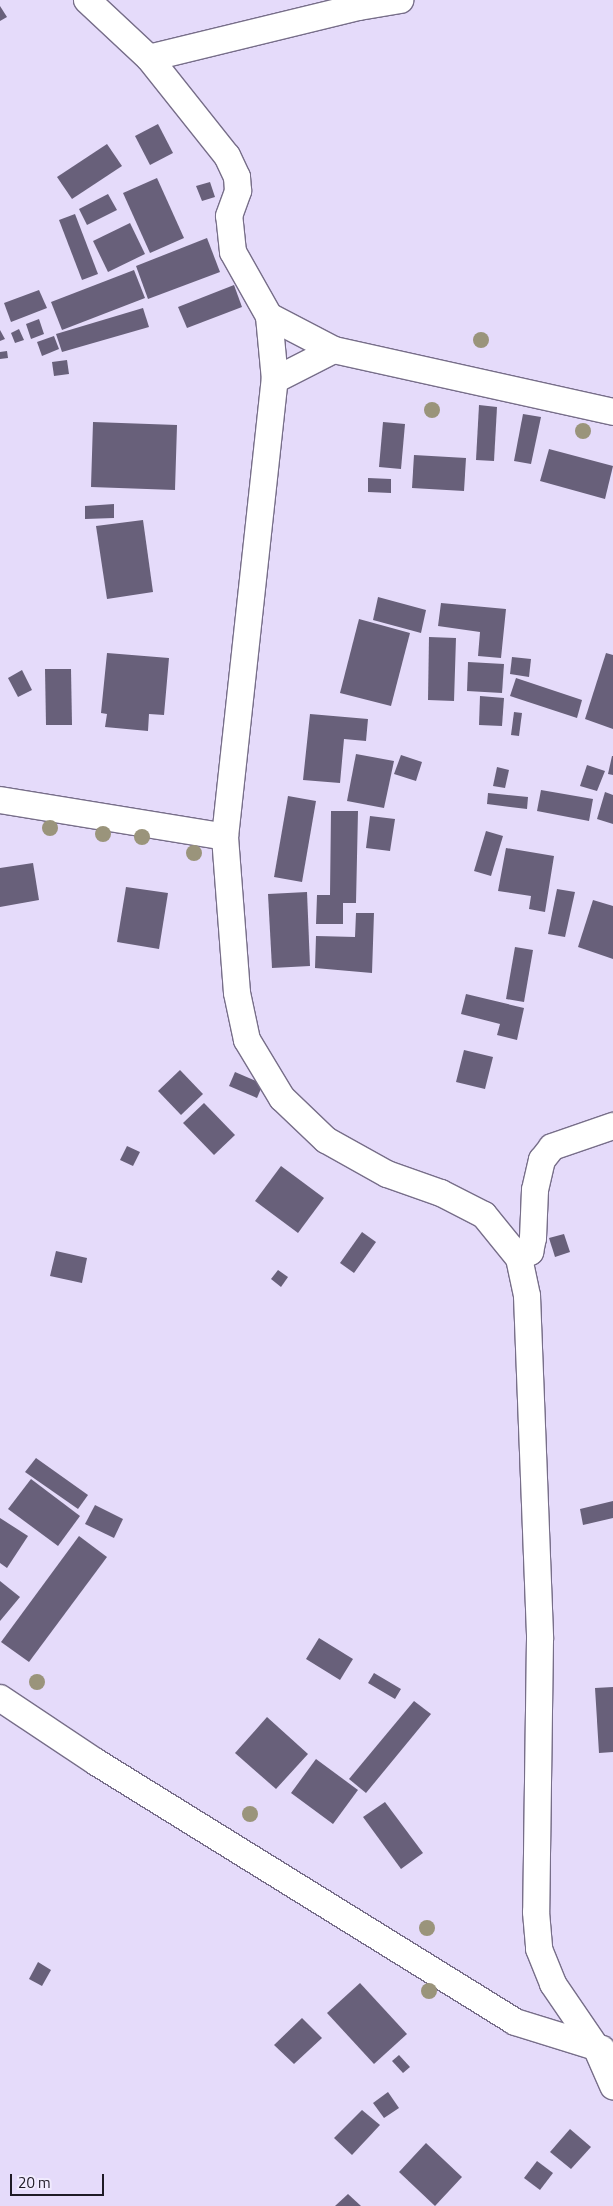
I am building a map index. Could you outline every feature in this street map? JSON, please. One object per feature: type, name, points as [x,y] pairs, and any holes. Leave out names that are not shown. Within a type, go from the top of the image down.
[{"type":"street","points":[[87,0],[148,58],[227,156],[234,170],[238,191],[229,216],[233,252],[270,316],[275,380],[225,837],[237,994],[247,1040],[282,1098],[326,1140],[387,1174],[441,1193],[484,1215],[519,1258],[527,1296],[540,1639],[536,1912],[539,1949],[553,1984],[605,2049],[613,2086]]},
{"type":"street","points":[[148,58],[359,7],[400,0]]},
{"type":"street","points":[[270,316],[334,350],[613,412]]},
{"type":"street","points":[[275,380],[334,350]]},
{"type":"street","points":[[0,800],[225,837]]},
{"type":"street","points":[[519,1258],[530,1252],[533,1238],[535,1190],[542,1160],[552,1147],[613,1126]]},
{"type":"street","points":[[0,1698],[96,1762],[515,2022],[605,2049]]},
{"type":"building","points":[[0,6],[7,17],[0,21]]},
{"type":"building","points":[[158,124],[173,153],[150,165],[135,136]]},
{"type":"building","points":[[107,144],[122,166],[72,199],[57,177]]},
{"type":"building","points":[[157,178],[184,238],[150,253],[123,193]]},
{"type":"building","points":[[210,182],[215,197],[202,201],[196,186]]},
{"type":"building","points":[[108,194],[117,210],[87,225],[79,209]]},
{"type":"building","points":[[75,214],[98,274],[82,280],[59,220]]},
{"type":"building","points":[[130,223],[145,254],[108,272],[93,241]]},
{"type":"building","points":[[207,238],[220,272],[148,299],[136,266]]},
{"type":"building","points":[[134,270],[145,298],[62,330],[51,302]]},
{"type":"building","points":[[234,285],[242,307],[187,328],[178,307]]},
{"type":"building","points":[[39,290],[47,308],[11,322],[4,303]]},
{"type":"building","points":[[143,308],[149,327],[62,352],[56,334]]},
{"type":"building","points":[[39,319],[44,334],[31,339],[26,324]]},
{"type":"building","points":[[19,329],[24,340],[15,343],[11,333]]},
{"type":"building","points":[[0,330],[5,339],[0,341]]},
{"type":"building","points":[[54,336],[59,349],[42,356],[37,342]]},
{"type":"building","points":[[7,351],[8,358],[0,359],[0,352]]},
{"type":"building","points":[[67,360],[69,374],[54,376],[52,362]]},
{"type":"building","points":[[479,405],[497,407],[494,461],[476,460]]},
{"type":"building","points":[[523,414],[541,417],[531,464],[514,461]]},
{"type":"building","points":[[93,422],[177,425],[175,490],[91,487]]},
{"type":"building","points":[[383,422],[405,424],[401,469],[379,467]]},
{"type":"building","points":[[549,449],[613,466],[605,499],[540,481]]},
{"type":"building","points":[[414,455],[466,458],[464,491],[412,488]]},
{"type":"building","points":[[368,478],[391,479],[391,493],[368,492]]},
{"type":"building","points":[[114,504],[114,518],[85,519],[85,506]]},
{"type":"building","points":[[143,520],[153,592],[107,599],[96,526]]},
{"type":"building","points":[[378,597],[426,610],[421,633],[373,620]]},
{"type":"building","points":[[441,603],[506,609],[501,658],[478,656],[480,632],[438,626]]},
{"type":"building","points":[[359,619],[410,633],[391,706],[340,693]]},
{"type":"building","points":[[429,637],[456,638],[454,701],[428,700]]},
{"type":"building","points":[[107,653],[169,658],[164,715],[149,714],[148,731],[105,727],[107,714],[101,713]]},
{"type":"building","points":[[606,653],[613,655],[613,729],[585,719]]},
{"type":"building","points":[[512,657],[531,659],[529,677],[510,674]]},
{"type":"building","points":[[468,662],[504,664],[502,693],[467,691]]},
{"type":"building","points":[[45,669],[71,669],[72,725],[46,725]]},
{"type":"building","points":[[22,670],[32,690],[18,697],[8,678]]},
{"type":"building","points":[[516,678],[582,700],[577,718],[510,696]]},
{"type":"building","points":[[480,696],[504,698],[502,726],[479,725]]},
{"type":"building","points":[[514,712],[522,713],[519,736],[511,735]]},
{"type":"building","points":[[310,714],[368,719],[366,741],[344,739],[340,783],[303,780]]},
{"type":"building","points":[[356,754],[394,761],[384,808],[347,801]]},
{"type":"building","points":[[401,755],[422,762],[416,781],[394,774]]},
{"type":"building","points":[[613,756],[613,775],[608,774]]},
{"type":"building","points":[[587,765],[605,771],[597,791],[580,786]]},
{"type":"building","points":[[497,767],[509,770],[505,788],[493,786]]},
{"type":"building","points":[[541,790],[593,799],[589,821],[537,811]]},
{"type":"building","points":[[605,792],[613,795],[613,824],[597,819]]},
{"type":"building","points":[[488,793],[528,797],[527,809],[487,804]]},
{"type":"building","points":[[288,796],[316,801],[302,882],[274,877]]},
{"type":"building","points":[[331,811],[358,811],[356,903],[343,903],[343,924],[316,924],[317,895],[330,895]]},
{"type":"building","points":[[370,816],[395,819],[390,851],[366,848]]},
{"type":"building","points":[[486,831],[503,836],[491,876],[474,871]]},
{"type":"building","points":[[506,848],[554,856],[545,912],[529,909],[531,896],[498,891]]},
{"type":"building","points":[[33,863],[39,900],[0,907],[0,868]]},
{"type":"building","points":[[126,887],[168,893],[159,949],[117,942]]},
{"type":"building","points":[[557,889],[575,892],[565,937],[548,934]]},
{"type":"building","points":[[307,892],[310,966],[272,968],[268,894]]},
{"type":"building","points":[[593,900],[613,906],[613,959],[578,947]]},
{"type":"building","points":[[356,913],[374,913],[372,973],[315,968],[316,936],[355,937]]},
{"type":"building","points":[[515,947],[533,950],[524,1002],[506,999]]},
{"type":"building","points":[[466,994],[524,1008],[517,1040],[497,1035],[500,1024],[461,1014]]},
{"type":"building","points":[[464,1050],[493,1057],[485,1089],[456,1082]]},
{"type":"building","points":[[180,1070],[203,1094],[181,1115],[158,1091]]},
{"type":"building","points":[[235,1072],[263,1084],[257,1098],[229,1086]]},
{"type":"building","points":[[204,1103],[235,1135],[214,1155],[183,1123]]},
{"type":"building","points":[[127,1146],[140,1152],[133,1166],[120,1160]]},
{"type":"building","points":[[281,1166],[324,1198],[298,1233],[255,1201]]},
{"type":"building","points":[[362,1232],[376,1242],[354,1273],[340,1263]]},
{"type":"building","points":[[564,1234],[570,1252],[555,1257],[549,1238]]},
{"type":"building","points":[[56,1251],[87,1258],[82,1283],[50,1276]]},
{"type":"building","points":[[278,1270],[288,1277],[281,1287],[271,1279]]},
{"type":"building","points":[[36,1458],[88,1495],[78,1509],[25,1472]]},
{"type":"building","points":[[31,1479],[80,1516],[58,1546],[8,1509]]},
{"type":"building","points":[[613,1501],[613,1518],[583,1525],[580,1509]]},
{"type":"building","points":[[95,1505],[123,1519],[114,1538],[85,1524]]},
{"type":"building","points":[[0,1518],[28,1536],[7,1568],[0,1563]]},
{"type":"building","points":[[79,1536],[107,1557],[29,1662],[1,1642]]},
{"type":"building","points":[[0,1581],[20,1597],[0,1621]]},
{"type":"building","points":[[319,1638],[353,1659],[340,1680],[306,1659]]},
{"type":"building","points":[[374,1673],[401,1689],[395,1699],[368,1683]]},
{"type":"building","points":[[613,1687],[613,1752],[599,1753],[595,1688]]},
{"type":"building","points":[[414,1701],[431,1714],[366,1793],[349,1779]]},
{"type":"building","points":[[267,1717],[308,1754],[276,1789],[235,1753]]},
{"type":"building","points":[[316,1759],[358,1790],[333,1824],[291,1793]]},
{"type":"building","points":[[385,1802],[423,1853],[401,1869],[363,1817]]},
{"type":"building","points":[[38,1962],[51,1970],[42,1986],[29,1979]]},
{"type":"building","points":[[360,1983],[407,2034],[374,2064],[327,2013]]},
{"type":"building","points":[[302,2018],[322,2038],[294,2064],[274,2045]]},
{"type":"building","points":[[399,2055],[410,2067],[403,2073],[392,2061]]},
{"type":"building","points":[[388,2092],[399,2108],[384,2118],[373,2103]]},
{"type":"building","points":[[362,2110],[380,2125],[352,2155],[334,2138]]},
{"type":"building","points":[[570,2129],[591,2147],[571,2169],[550,2152]]},
{"type":"building","points":[[426,2143],[462,2177],[435,2206],[399,2172]]},
{"type":"building","points":[[537,2161],[553,2173],[540,2190],[524,2178]]},
{"type":"building","points":[[348,2194],[361,2206],[335,2206]]}]
